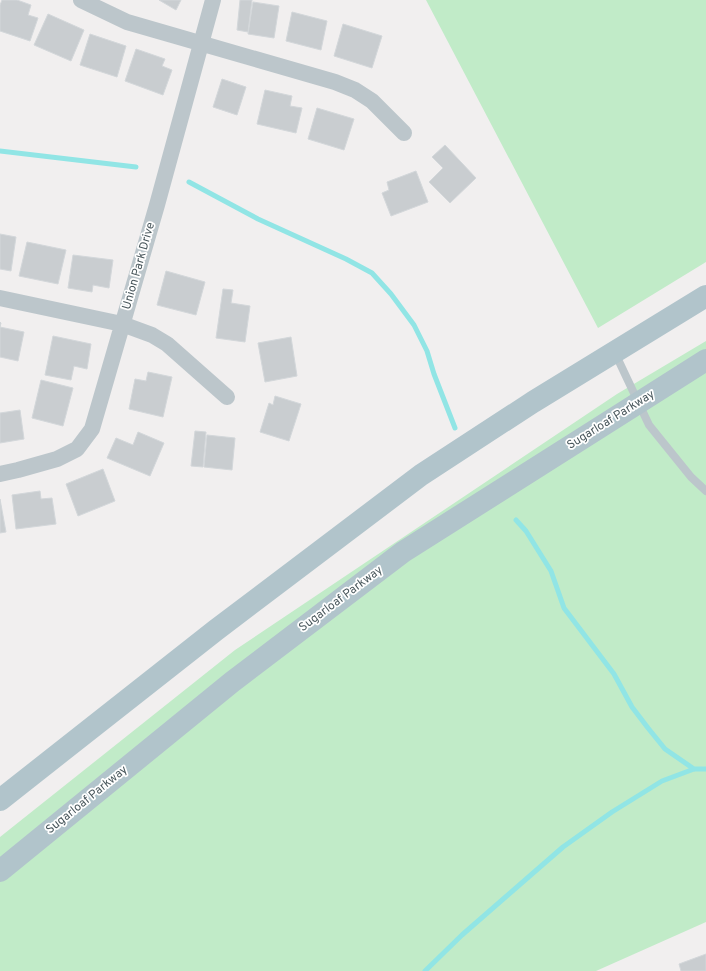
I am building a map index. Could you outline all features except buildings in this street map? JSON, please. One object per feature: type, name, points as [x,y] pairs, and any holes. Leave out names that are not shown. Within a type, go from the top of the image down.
[{"type":"main road","points":[[0,800],[216,630],[421,476],[533,402],[706,296]]},
{"type":"main road","name":"Sugarloaf Parkway","points":[[0,871],[232,682],[403,552],[706,360]]},
{"type":"street","points":[[81,0],[127,22],[335,82],[355,90],[372,101],[404,133]]},
{"type":"street","name":"Union Park Drive","points":[[0,474],[57,459],[77,449],[92,429],[157,205],[213,0]]},
{"type":"street","points":[[0,298],[122,324],[152,335],[167,344],[227,397]]},
{"type":"lane","points":[[614,352],[649,426],[692,477],[706,491]]},
{"type":"green space","points":[[426,0],[706,0],[706,262],[598,328]]},
{"type":"green space","points":[[706,341],[706,922],[596,971],[0,971],[0,837],[235,650],[617,394]]},
{"type":"waterway","points":[[0,151],[136,167]]},
{"type":"waterway","points":[[189,182],[258,219],[346,259],[372,273],[391,294],[414,325],[427,351],[434,374],[455,428]]},
{"type":"waterway","points":[[516,520],[526,531],[551,571],[564,608],[614,674],[632,707],[665,749],[694,769]]},
{"type":"waterway","points":[[425,971],[462,935],[563,847],[612,812],[662,781],[694,769],[706,769]]}]
